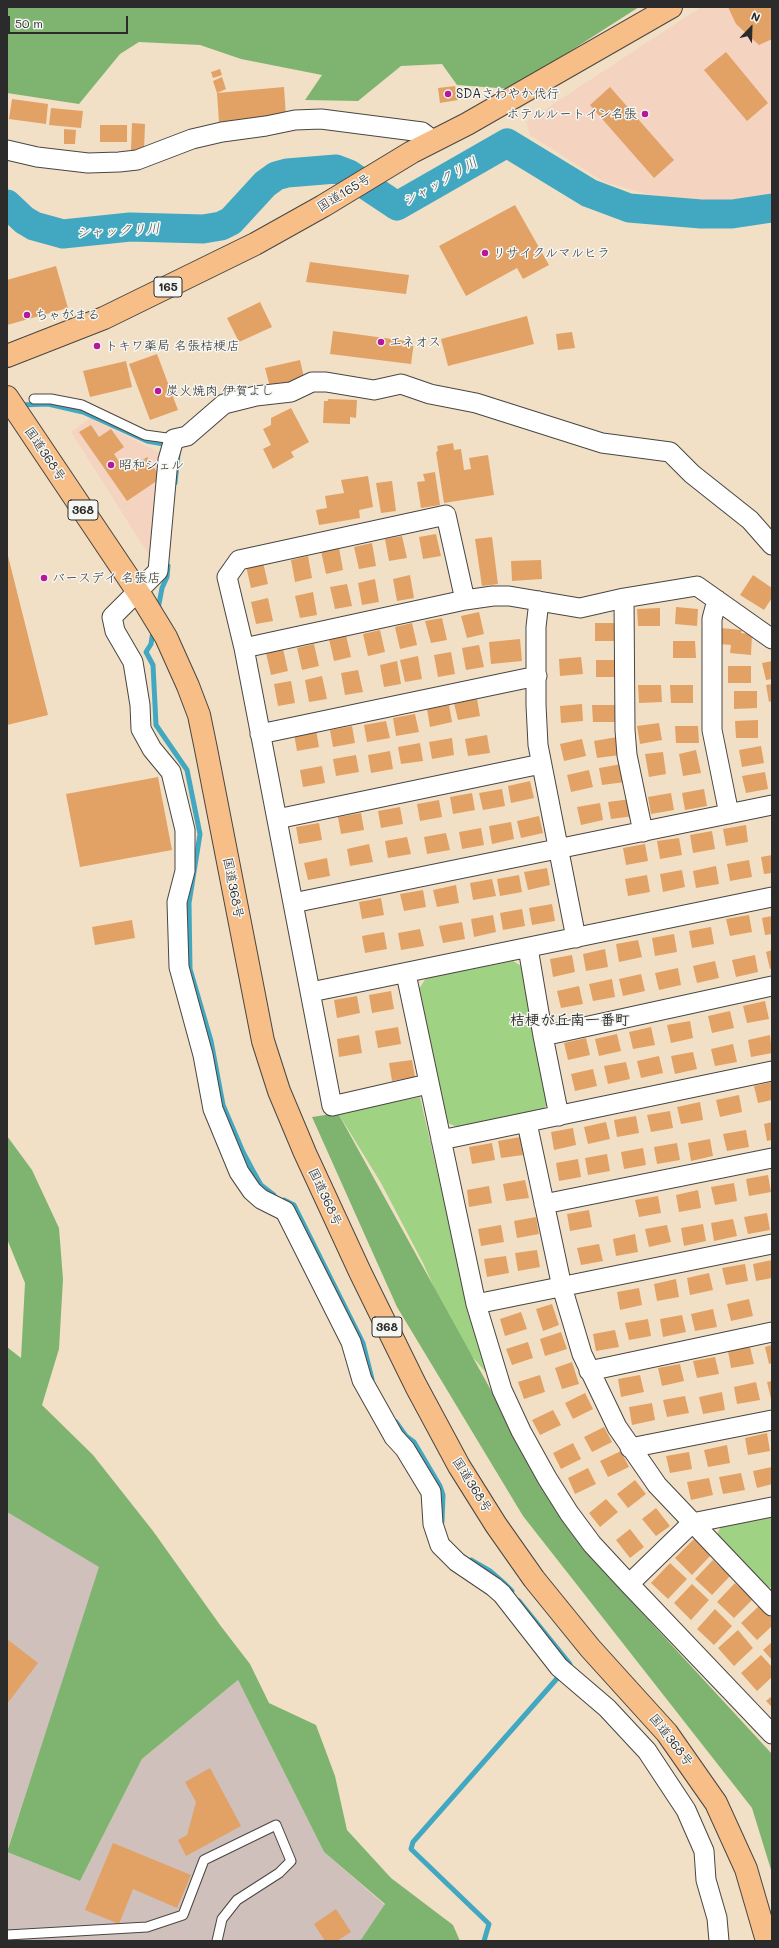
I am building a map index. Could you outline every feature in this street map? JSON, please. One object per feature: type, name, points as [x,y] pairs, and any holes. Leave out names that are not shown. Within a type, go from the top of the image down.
[{"type":"highway","name":"国道165号","points":[[7,356],[104,318],[255,244],[323,206],[412,152],[434,142],[671,7]]},
{"type":"highway","name":"国道368号","points":[[7,397],[141,596],[166,637],[188,686],[199,715],[262,1041],[279,1091],[312,1167],[416,1386],[459,1466],[496,1524],[534,1579],[590,1648],[667,1733],[716,1803],[746,1869],[767,1941]]},
{"type":"street","points":[[7,150],[37,157],[88,163],[119,162],[137,160],[192,139],[222,132],[266,126],[295,120],[321,118],[422,132],[434,142]]},
{"type":"street","points":[[718,1941],[717,1918],[706,1880],[704,1851],[686,1810],[647,1751],[608,1708],[564,1673],[502,1594],[457,1562],[440,1545],[433,1524],[431,1492],[405,1449],[394,1437],[362,1380],[351,1342],[285,1211],[261,1199],[252,1191],[238,1172],[213,1108],[203,1055],[179,967],[177,902],[184,871],[185,830],[171,772],[152,749],[142,729],[140,705],[133,662],[115,631],[112,617],[141,596],[158,571],[168,460],[173,440],[187,436],[224,404],[256,396],[291,392],[312,382],[326,382],[374,390],[402,384],[430,394],[476,403],[602,443],[670,452],[692,474],[750,520],[772,545]]},
{"type":"street","points":[[428,1084],[332,1106],[244,648],[227,577],[239,560],[446,515],[465,600]]},
{"type":"street","points":[[244,648],[465,600],[493,596],[509,596],[580,608],[624,598],[697,586],[772,639]]},
{"type":"street","points":[[624,598],[624,730],[627,755],[643,832]]},
{"type":"street","points":[[717,600],[712,619],[712,730],[729,814]]},
{"type":"street","points":[[539,601],[536,627],[537,725],[541,764],[576,938]]},
{"type":"street","points":[[260,734],[537,676]]},
{"type":"street","points":[[277,819],[541,764]]},
{"type":"street","points":[[293,903],[772,805]]},
{"type":"street","points":[[311,992],[406,974],[772,897]]},
{"type":"street","points":[[528,948],[543,1036],[559,1116]]},
{"type":"street","points":[[406,974],[428,1084],[476,1304],[502,1390],[543,1471],[569,1513],[592,1544],[772,1734]]},
{"type":"street","points":[[543,1036],[772,986]]},
{"type":"street","points":[[441,1140],[772,1071]]},
{"type":"street","points":[[526,1123],[562,1287],[582,1354],[617,1427],[630,1448],[657,1485],[692,1524],[769,1600]]},
{"type":"street","points":[[544,1204],[772,1158]]},
{"type":"street","points":[[476,1304],[772,1244]]},
{"type":"street","points":[[590,1370],[772,1332]]},
{"type":"street","points":[[630,1448],[772,1420]]},
{"type":"street","points":[[629,1584],[692,1524],[772,1507]]},
{"type":"lane","points":[[34,399],[50,399],[82,405],[145,435],[173,440]]},
{"type":"lane","points":[[7,1935],[147,1928],[183,1915],[204,1860],[276,1826],[291,1861],[279,1873],[237,1900],[222,1919],[217,1941]]},
{"type":"shaded area","points":[[701,7],[772,7],[772,194],[760,198],[716,201],[651,195],[604,182],[530,135],[526,122]]},
{"type":"shaded area","points":[[90,418],[164,455],[154,563],[71,432]]},
{"type":"shaded area","points":[[7,1512],[100,1567],[7,1851]]},
{"type":"shaded area","points":[[238,1680],[324,1852],[385,1905],[360,1941],[7,1941],[7,1852],[80,1881],[142,1759]]},
{"type":"green space","points":[[7,7],[639,7],[511,89],[457,85],[442,64],[401,66],[358,101],[305,100],[322,75],[241,59],[200,45],[139,42],[120,54],[79,104],[7,93]]},
{"type":"green space","points":[[513,961],[523,967],[549,1102],[541,1112],[461,1129],[448,1123],[419,989],[426,978]]},
{"type":"green space","points":[[420,1097],[465,1293],[488,1375],[457,1339],[423,1263],[381,1183],[338,1113]]},
{"type":"green space","points":[[338,1113],[562,1519],[609,1577],[772,1754],[772,1873],[752,1808],[523,1516],[397,1307],[312,1117]]},
{"type":"green space","points":[[7,1136],[32,1170],[59,1228],[63,1279],[59,1349],[42,1405],[93,1455],[153,1531],[220,1625],[250,1664],[269,1703],[316,1725],[335,1776],[347,1830],[391,1878],[453,1925],[460,1941],[360,1941],[385,1904],[324,1852],[238,1680],[142,1759],[80,1881],[7,1852],[99,1567],[7,1512],[7,1347],[21,1358],[25,1283],[7,1239]]},
{"type":"green space","points":[[772,1515],[772,1588],[762,1585],[716,1537],[721,1526]]},
{"type":"building","points":[[728,7],[772,7],[772,39],[759,45],[736,24]]},
{"type":"building","points":[[726,52],[768,103],[747,121],[704,70]]},
{"type":"building","points":[[220,69],[222,75],[213,78],[211,72]]},
{"type":"building","points":[[222,77],[226,89],[217,93],[213,81]]},
{"type":"building","name":"SDAさわやか代行","points":[[455,86],[458,100],[440,103],[438,88]]},
{"type":"building","points":[[284,87],[286,117],[219,122],[217,93]]},
{"type":"building","points":[[610,87],[674,160],[654,178],[590,105]]},
{"type":"building","points":[[12,99],[48,104],[46,124],[9,119]]},
{"type":"building","points":[[51,108],[83,111],[81,128],[49,125]]},
{"type":"building","points":[[132,123],[145,124],[144,151],[131,150]]},
{"type":"building","points":[[100,125],[127,125],[127,142],[100,142]]},
{"type":"building","points":[[64,129],[76,130],[75,144],[64,144]]},
{"type":"building","points":[[515,205],[549,265],[523,279],[517,268],[466,296],[439,246]]},
{"type":"building","points":[[310,262],[409,275],[406,294],[306,282]]},
{"type":"building","points":[[56,266],[68,308],[7,325],[7,280]]},
{"type":"building","points":[[260,302],[272,327],[239,342],[227,318]]},
{"type":"building","points":[[527,316],[534,344],[448,366],[441,339]]},
{"type":"building","points":[[333,331],[414,342],[411,364],[330,354]]},
{"type":"building","points":[[572,332],[575,348],[558,350],[556,334]]},
{"type":"building","points":[[157,354],[178,410],[150,420],[129,364]]},
{"type":"building","points":[[300,360],[305,382],[271,391],[265,368]]},
{"type":"building","points":[[126,361],[132,387],[90,397],[83,371]]},
{"type":"building","points":[[328,399],[357,400],[356,418],[350,417],[350,424],[323,423],[324,401],[328,401]]},
{"type":"building","points":[[291,408],[309,442],[291,452],[294,457],[273,469],[263,449],[271,445],[263,429],[271,425],[271,418]]},
{"type":"building","name":"昭和シェル","points":[[91,425],[99,437],[111,429],[124,447],[114,454],[126,472],[147,457],[161,478],[127,501],[79,432]]},
{"type":"building","points":[[453,443],[454,450],[461,449],[464,470],[471,469],[469,458],[488,455],[494,495],[444,503],[436,452],[438,451],[437,446]]},
{"type":"building","points":[[435,472],[440,505],[421,508],[417,482],[425,481],[423,474]]},
{"type":"building","points":[[368,476],[373,507],[359,510],[360,518],[319,525],[316,510],[327,508],[325,496],[344,493],[341,480]]},
{"type":"building","points":[[392,481],[396,511],[381,513],[376,483]]},
{"type":"building","points":[[436,534],[441,556],[423,559],[419,537]]},
{"type":"building","points":[[402,536],[407,558],[389,561],[385,539]]},
{"type":"building","points":[[492,537],[498,584],[482,586],[475,539]]},
{"type":"building","points":[[372,543],[376,566],[359,569],[354,547]]},
{"type":"building","points":[[339,548],[343,570],[326,574],[321,551]]},
{"type":"building","points":[[7,552],[48,715],[7,725]]},
{"type":"building","points":[[308,556],[312,578],[295,582],[291,560]]},
{"type":"building","points":[[541,560],[542,579],[512,581],[511,561]]},
{"type":"building","points":[[263,562],[268,584],[251,588],[246,566]]},
{"type":"building","points":[[410,575],[414,598],[397,601],[393,579]]},
{"type":"building","points":[[753,575],[772,588],[772,598],[764,610],[740,595]]},
{"type":"building","points":[[375,579],[379,602],[362,605],[358,583]]},
{"type":"building","points":[[347,584],[352,606],[335,609],[330,587]]},
{"type":"building","points":[[313,592],[317,615],[300,618],[295,596]]},
{"type":"building","points":[[268,598],[273,621],[256,624],[251,602]]},
{"type":"building","points":[[676,607],[698,609],[697,626],[675,624]]},
{"type":"building","points":[[660,608],[660,626],[638,626],[637,609]]},
{"type":"building","points":[[479,612],[484,634],[467,638],[461,616]]},
{"type":"building","points":[[442,618],[447,640],[431,643],[425,621]]},
{"type":"building","points":[[412,623],[417,645],[400,649],[395,627]]},
{"type":"building","points":[[595,623],[618,623],[618,641],[595,641]]},
{"type":"building","points":[[721,628],[742,630],[741,633],[752,634],[751,655],[730,653],[731,645],[720,644]]},
{"type":"building","points":[[380,630],[385,652],[368,656],[363,634]]},
{"type":"building","points":[[346,635],[351,657],[334,661],[329,639]]},
{"type":"building","points":[[520,639],[522,661],[491,664],[489,642]]},
{"type":"building","points":[[673,641],[695,641],[696,658],[673,658]]},
{"type":"building","points":[[314,644],[319,666],[302,670],[297,648]]},
{"type":"building","points":[[479,645],[484,667],[466,670],[462,648]]},
{"type":"building","points":[[283,649],[288,671],[271,675],[266,653]]},
{"type":"building","points":[[451,652],[455,674],[438,677],[434,655]]},
{"type":"building","points":[[418,656],[422,679],[405,682],[400,660]]},
{"type":"building","points":[[581,657],[583,674],[560,676],[559,659]]},
{"type":"building","points":[[596,660],[618,660],[619,677],[596,677]]},
{"type":"building","points":[[397,661],[401,684],[384,687],[380,665]]},
{"type":"building","points":[[772,661],[772,679],[766,680],[762,663]]},
{"type":"building","points":[[728,666],[751,666],[751,683],[728,683]]},
{"type":"building","points":[[358,670],[363,692],[345,695],[341,673]]},
{"type":"building","points":[[322,676],[327,699],[309,702],[305,680]]},
{"type":"building","points":[[291,681],[295,703],[278,706],[274,684]]},
{"type":"building","points":[[772,684],[772,701],[769,702],[766,685]]},
{"type":"building","points":[[638,685],[661,685],[662,702],[639,703]]},
{"type":"building","points":[[670,685],[693,685],[693,703],[671,703]]},
{"type":"building","points":[[734,691],[757,691],[757,708],[734,709]]},
{"type":"building","points":[[477,699],[480,716],[458,720],[454,703]]},
{"type":"building","points":[[582,704],[583,721],[561,723],[560,706]]},
{"type":"building","points":[[449,705],[452,722],[430,727],[427,709]]},
{"type":"building","points":[[592,705],[615,705],[615,722],[593,722]]},
{"type":"building","points":[[415,714],[419,732],[396,736],[393,718]]},
{"type":"building","points":[[758,720],[758,738],[736,738],[735,721]]},
{"type":"building","points":[[386,721],[390,738],[367,742],[364,725]]},
{"type":"building","points":[[659,723],[662,740],[640,744],[637,726]]},
{"type":"building","points":[[352,726],[355,743],[333,747],[330,730]]},
{"type":"building","points":[[675,726],[698,726],[699,743],[676,743]]},
{"type":"building","points":[[316,730],[319,747],[297,751],[294,734]]},
{"type":"building","points":[[487,735],[490,753],[468,756],[465,739]]},
{"type":"building","points":[[617,737],[620,755],[597,758],[594,741]]},
{"type":"building","points":[[452,738],[454,755],[432,759],[429,742]]},
{"type":"building","points":[[582,739],[586,756],[564,761],[560,744]]},
{"type":"building","points":[[420,743],[423,761],[401,764],[398,747]]},
{"type":"building","points":[[761,746],[764,763],[742,767],[739,750]]},
{"type":"building","points":[[696,750],[701,773],[683,776],[679,754]]},
{"type":"building","points":[[390,751],[393,769],[371,773],[368,755]]},
{"type":"building","points":[[663,752],[666,774],[649,777],[645,754]]},
{"type":"building","points":[[356,755],[359,772],[336,776],[333,759]]},
{"type":"building","points":[[622,764],[625,782],[602,785],[599,768]]},
{"type":"building","points":[[322,766],[325,783],[303,787],[300,770]]},
{"type":"building","points":[[589,770],[593,787],[571,792],[567,775]]},
{"type":"building","points":[[765,772],[768,789],[746,793],[742,776]]},
{"type":"building","points":[[158,777],[172,850],[80,867],[66,794]]},
{"type":"building","points":[[530,781],[534,798],[511,803],[508,786]]},
{"type":"building","points":[[502,789],[505,806],[483,810],[479,793]]},
{"type":"building","points":[[704,789],[707,806],[685,810],[682,793]]},
{"type":"building","points":[[472,793],[475,810],[453,814],[450,797]]},
{"type":"building","points":[[671,793],[674,810],[651,814],[648,797]]},
{"type":"building","points":[[631,799],[634,816],[611,819],[608,802]]},
{"type":"building","points":[[439,800],[442,817],[420,821],[417,804]]},
{"type":"building","points":[[600,803],[603,820],[581,825],[577,807]]},
{"type":"building","points":[[400,807],[403,824],[381,828],[378,811]]},
{"type":"building","points":[[361,813],[364,830],[341,834],[338,817]]},
{"type":"building","points":[[539,816],[543,833],[521,838],[517,821]]},
{"type":"building","points":[[511,822],[514,839],[492,844],[489,826]]},
{"type":"building","points":[[319,823],[322,840],[299,844],[296,827]]},
{"type":"building","points":[[746,825],[748,842],[726,846],[723,829]]},
{"type":"building","points":[[481,828],[484,845],[462,849],[459,832]]},
{"type":"building","points":[[712,831],[715,849],[693,853],[690,835]]},
{"type":"building","points":[[446,833],[450,850],[427,854],[424,837]]},
{"type":"building","points":[[407,837],[411,854],[388,858],[385,841]]},
{"type":"building","points":[[679,838],[682,855],[660,859],[657,841]]},
{"type":"building","points":[[369,844],[373,862],[350,866],[347,849]]},
{"type":"building","points":[[645,844],[648,861],[626,865],[623,848]]},
{"type":"building","points":[[772,855],[772,873],[764,874],[761,857]]},
{"type":"building","points":[[327,858],[330,876],[308,880],[304,863]]},
{"type":"building","points":[[749,860],[752,877],[730,881],[727,864]]},
{"type":"building","points":[[716,866],[719,884],[696,888],[693,871]]},
{"type":"building","points":[[547,868],[550,885],[528,890],[524,872]]},
{"type":"building","points":[[682,870],[685,887],[663,892],[660,874]]},
{"type":"building","points":[[519,875],[522,892],[500,896],[497,879]]},
{"type":"building","points":[[647,875],[650,892],[628,896],[625,879]]},
{"type":"building","points":[[492,879],[496,896],[473,900],[470,883]]},
{"type":"building","points":[[456,885],[459,903],[437,907],[433,890]]},
{"type":"building","points":[[423,890],[426,907],[404,911],[400,894]]},
{"type":"building","points":[[381,898],[384,915],[362,919],[359,902]]},
{"type":"building","points":[[552,904],[555,921],[532,925],[529,908]]},
{"type":"building","points":[[522,909],[525,926],[503,930],[500,913]]},
{"type":"building","points":[[493,915],[496,932],[474,937],[471,919]]},
{"type":"building","points":[[749,915],[752,932],[730,936],[726,919]]},
{"type":"building","points":[[772,916],[772,934],[765,935],[762,918]]},
{"type":"building","points":[[132,920],[135,938],[95,945],[92,927]]},
{"type":"building","points":[[462,922],[465,939],[443,943],[439,926]]},
{"type":"building","points":[[711,927],[714,944],[692,948],[689,931]]},
{"type":"building","points":[[420,929],[424,946],[401,950],[398,933]]},
{"type":"building","points":[[384,932],[387,949],[365,953],[362,936]]},
{"type":"building","points":[[674,934],[677,952],[655,956],[652,938]]},
{"type":"building","points":[[638,940],[642,957],[619,962],[616,944]]},
{"type":"building","points":[[605,949],[608,967],[586,971],[583,954]]},
{"type":"building","points":[[772,950],[772,968],[770,969],[766,952]]},
{"type":"building","points":[[572,955],[575,972],[553,977],[550,959]]},
{"type":"building","points":[[755,955],[758,972],[736,977],[732,960]]},
{"type":"building","points":[[715,961],[719,978],[697,983],[693,966]]},
{"type":"building","points":[[678,968],[681,985],[659,990],[655,973]]},
{"type":"building","points":[[641,974],[645,991],[623,996],[619,979]]},
{"type":"building","points":[[612,979],[615,997],[593,1001],[589,984]]},
{"type":"building","points":[[579,986],[583,1004],[561,1008],[557,991]]},
{"type":"building","points":[[391,991],[394,1009],[372,1013],[369,995]]},
{"type":"building","points":[[357,996],[360,1013],[337,1018],[334,1000]]},
{"type":"building","points":[[765,1001],[769,1019],[747,1023],[743,1006]]},
{"type":"building","points":[[730,1011],[734,1028],[712,1033],[708,1016]]},
{"type":"building","points":[[690,1021],[693,1038],[671,1043],[667,1025]]},
{"type":"building","points":[[398,1027],[401,1044],[378,1048],[375,1031]]},
{"type":"building","points":[[651,1027],[655,1045],[633,1049],[629,1032]]},
{"type":"building","points":[[617,1034],[621,1051],[599,1056],[595,1039]]},
{"type":"building","points":[[359,1035],[362,1053],[339,1057],[337,1039]]},
{"type":"building","points":[[770,1035],[772,1053],[751,1057],[748,1040]]},
{"type":"building","points":[[586,1038],[590,1055],[568,1060],[564,1043]]},
{"type":"building","points":[[733,1044],[737,1062],[715,1066],[711,1049]]},
{"type":"building","points":[[693,1052],[697,1069],[675,1074],[671,1056]]},
{"type":"building","points":[[659,1056],[663,1073],[641,1078],[637,1061]]},
{"type":"building","points":[[412,1060],[415,1077],[392,1081],[389,1063]]},
{"type":"building","points":[[626,1062],[630,1079],[608,1084],[604,1066]]},
{"type":"building","points":[[593,1069],[597,1086],[575,1091],[571,1074]]},
{"type":"building","points":[[772,1082],[772,1100],[758,1103],[754,1086]]},
{"type":"building","points":[[739,1095],[742,1112],[720,1117],[716,1100]]},
{"type":"building","points":[[700,1102],[703,1120],[681,1124],[677,1107]]},
{"type":"building","points":[[670,1111],[673,1128],[651,1132],[647,1115]]},
{"type":"building","points":[[636,1116],[639,1133],[617,1137],[614,1120]]},
{"type":"building","points":[[606,1122],[610,1139],[588,1144],[584,1127]]},
{"type":"building","points":[[772,1122],[772,1140],[767,1141],[764,1124]]},
{"type":"building","points":[[573,1128],[576,1145],[554,1150],[551,1132]]},
{"type":"building","points":[[746,1130],[749,1147],[727,1151],[723,1134]]},
{"type":"building","points":[[520,1137],[523,1155],[501,1158],[498,1141]]},
{"type":"building","points":[[710,1139],[713,1156],[691,1161],[688,1143]]},
{"type":"building","points":[[492,1143],[495,1160],[472,1164],[469,1147]]},
{"type":"building","points":[[677,1143],[680,1160],[657,1164],[654,1147]]},
{"type":"building","points":[[643,1148],[646,1165],[624,1169],[621,1152]]},
{"type":"building","points":[[607,1154],[610,1171],[588,1175],[585,1158]]},
{"type":"building","points":[[578,1159],[581,1177],[559,1181],[556,1163]]},
{"type":"building","points":[[768,1175],[771,1192],[749,1196],[746,1179]]},
{"type":"building","points":[[525,1180],[529,1198],[506,1201],[503,1184]]},
{"type":"building","points":[[734,1183],[737,1201],[715,1205],[711,1187]]},
{"type":"building","points":[[489,1186],[492,1203],[469,1207],[467,1190]]},
{"type":"building","points":[[698,1190],[701,1208],[679,1212],[676,1195]]},
{"type":"building","points":[[658,1196],[661,1213],[639,1217],[635,1200]]},
{"type":"building","points":[[589,1210],[592,1227],[570,1231],[567,1214]]},
{"type":"building","points":[[767,1213],[770,1230],[748,1234],[744,1217]]},
{"type":"building","points":[[536,1217],[539,1234],[517,1238],[514,1221]]},
{"type":"building","points":[[733,1219],[737,1236],[714,1241],[711,1223]]},
{"type":"building","points":[[703,1224],[706,1241],[684,1246],[681,1228]]},
{"type":"building","points":[[501,1225],[504,1242],[481,1246],[478,1229]]},
{"type":"building","points":[[667,1225],[671,1242],[649,1247],[645,1229]]},
{"type":"building","points":[[635,1234],[638,1252],[616,1256],[613,1239]]},
{"type":"building","points":[[599,1244],[603,1261],[581,1265],[577,1248]]},
{"type":"building","points":[[537,1250],[540,1267],[518,1271],[515,1253]]},
{"type":"building","points":[[506,1256],[509,1273],[487,1277],[484,1259]]},
{"type":"building","points":[[772,1260],[772,1278],[756,1281],[753,1264]]},
{"type":"building","points":[[745,1264],[748,1281],[726,1285],[722,1268]]},
{"type":"building","points":[[709,1273],[713,1290],[690,1295],[687,1278]]},
{"type":"building","points":[[676,1279],[679,1297],[657,1301],[654,1284]]},
{"type":"building","points":[[639,1288],[642,1305],[620,1310],[617,1292]]},
{"type":"building","points":[[749,1299],[753,1316],[731,1321],[727,1304]]},
{"type":"building","points":[[552,1304],[559,1325],[543,1331],[536,1309]]},
{"type":"building","points":[[713,1309],[717,1327],[695,1331],[691,1314]]},
{"type":"building","points":[[521,1312],[527,1329],[505,1336],[500,1319]]},
{"type":"building","points":[[682,1315],[686,1332],[663,1337],[660,1319]]},
{"type":"building","points":[[648,1319],[651,1336],[629,1340],[625,1323]]},
{"type":"building","points":[[615,1330],[619,1347],[596,1351],[593,1334]]},
{"type":"building","points":[[561,1332],[567,1349],[545,1356],[540,1339]]},
{"type":"building","points":[[528,1342],[533,1358],[512,1365],[506,1349]]},
{"type":"building","points":[[772,1345],[772,1363],[769,1364],[765,1347]]},
{"type":"building","points":[[750,1347],[754,1364],[731,1368],[728,1351]]},
{"type":"building","points":[[715,1357],[719,1374],[697,1378],[693,1361]]},
{"type":"building","points":[[572,1362],[579,1384],[562,1389],[555,1368]]},
{"type":"building","points":[[680,1364],[684,1381],[662,1386],[658,1368]]},
{"type":"building","points":[[540,1375],[545,1392],[524,1399],[518,1382]]},
{"type":"building","points":[[640,1375],[644,1392],[621,1397],[618,1379]]},
{"type":"building","points":[[772,1381],[772,1399],[771,1399],[767,1382]]},
{"type":"building","points":[[756,1382],[760,1400],[737,1404],[734,1387]]},
{"type":"building","points":[[722,1392],[725,1410],[703,1414],[699,1397]]},
{"type":"building","points":[[585,1393],[593,1409],[573,1419],[565,1403]]},
{"type":"building","points":[[685,1396],[689,1413],[667,1417],[663,1400]]},
{"type":"building","points":[[652,1403],[655,1420],[632,1425],[629,1407]]},
{"type":"building","points":[[553,1410],[561,1425],[540,1435],[532,1420]]},
{"type":"building","points":[[604,1427],[612,1442],[592,1452],[584,1437]]},
{"type":"building","points":[[767,1433],[770,1451],[748,1455],[745,1438]]},
{"type":"building","points":[[573,1443],[581,1459],[561,1469],[553,1453]]},
{"type":"building","points":[[727,1445],[730,1463],[708,1467],[704,1450]]},
{"type":"building","points":[[621,1451],[629,1467],[608,1477],[600,1461]]},
{"type":"building","points":[[689,1452],[692,1469],[670,1473],[666,1456]]},
{"type":"building","points":[[772,1467],[772,1484],[757,1488],[753,1471]]},
{"type":"building","points":[[588,1468],[596,1484],[575,1494],[568,1478]]},
{"type":"building","points":[[741,1473],[745,1490],[723,1494],[719,1477]]},
{"type":"building","points":[[709,1478],[713,1495],[691,1500],[687,1482]]},
{"type":"building","points":[[635,1480],[646,1494],[628,1508],[617,1494]]},
{"type":"building","points":[[606,1499],[618,1512],[600,1527],[589,1513]]},
{"type":"building","points":[[656,1508],[670,1526],[656,1536],[642,1519]]},
{"type":"building","points":[[630,1529],[644,1547],[630,1558],[616,1540]]},
{"type":"building","points":[[694,1539],[711,1555],[692,1575],[675,1558]]},
{"type":"building","points":[[713,1560],[730,1576],[712,1595],[695,1579]]},
{"type":"building","points":[[670,1563],[687,1579],[668,1599],[651,1583]]},
{"type":"building","points":[[735,1583],[753,1599],[734,1618],[717,1602]]},
{"type":"building","points":[[692,1584],[709,1600],[691,1620],[674,1603]]},
{"type":"building","points":[[760,1605],[772,1618],[772,1626],[757,1640],[741,1623]]},
{"type":"building","points":[[715,1609],[732,1626],[714,1645],[697,1629]]},
{"type":"building","points":[[738,1630],[753,1648],[734,1666],[718,1648]]},
{"type":"building","points":[[7,1639],[38,1663],[7,1704]]},
{"type":"building","points":[[772,1642],[772,1660],[763,1650]]},
{"type":"building","points":[[761,1655],[772,1667],[772,1677],[757,1691],[741,1673]]},
{"type":"building","points":[[772,1696],[772,1707],[766,1701]]},
{"type":"building","points":[[210,1768],[241,1826],[186,1856],[178,1840],[187,1835],[196,1802],[185,1782]]},
{"type":"building","points":[[113,1843],[191,1875],[177,1908],[133,1889],[119,1924],[85,1910]]},
{"type":"building","points":[[336,1909],[351,1932],[337,1941],[325,1941],[314,1924]]},
{"type":"waterway","name":"シャックリ川","points":[[7,204],[24,220],[34,226],[63,234],[130,227],[203,229],[221,226],[231,221],[265,184],[276,176],[287,173],[336,169],[349,174],[397,206],[507,143],[589,193],[629,208],[701,214],[732,214],[772,208]]},
{"type":"waterway","points":[[20,405],[48,404],[83,412],[147,441],[169,445]]},
{"type":"waterway","points":[[175,483],[178,455]]},
{"type":"waterway","points":[[158,609],[162,588],[167,577],[168,566]]},
{"type":"waterway","points":[[153,631],[151,644],[146,652],[153,665],[156,725],[187,770],[200,834],[189,903],[190,969],[211,1041],[223,1105],[243,1152],[261,1185],[274,1195]]},
{"type":"waterway","points":[[284,1200],[294,1205],[363,1343],[372,1379]]},
{"type":"waterway","points":[[396,1422],[406,1436],[414,1442],[440,1486],[443,1495],[442,1522]]},
{"type":"waterway","points":[[471,1560],[490,1571],[512,1591]]},
{"type":"waterway","points":[[519,1601],[570,1664],[566,1668]]},
{"type":"waterway","points":[[484,1941],[489,1924],[411,1849],[413,1842],[561,1674]]},
{"type":"place","name":"SDAさわやか代行","points":[[448,94]]},
{"type":"place","name":"ホテルルートイン名張","points":[[645,114]]},
{"type":"place","name":"リサイクルマルヒラ","points":[[485,253]]},
{"type":"place","name":"ちゃがまる","points":[[27,315]]},
{"type":"place","name":"エネオス","points":[[381,342]]},
{"type":"place","name":"トキワ薬局 名張桔梗店","points":[[97,346]]},
{"type":"place","name":"炭火焼肉 伊賀よし","points":[[158,391]]},
{"type":"place","name":"昭和シェル","points":[[111,465]]},
{"type":"place","name":"バースデイ 名張店","points":[[44,578]]},
{"type":"district","name":"桔梗が丘南一番町","points":[[570,1020]]}]
